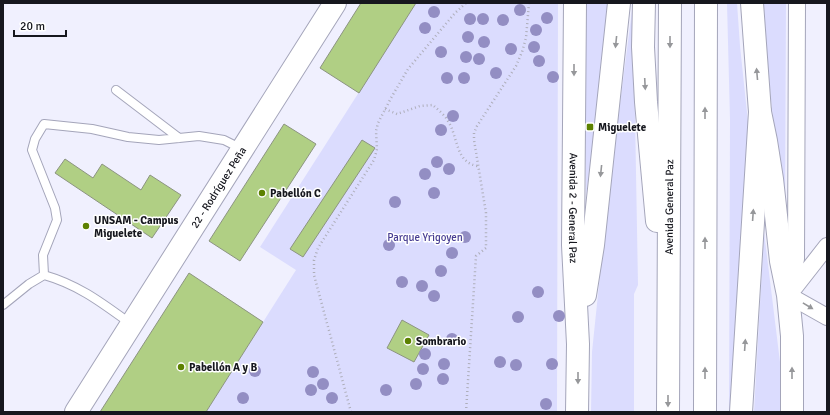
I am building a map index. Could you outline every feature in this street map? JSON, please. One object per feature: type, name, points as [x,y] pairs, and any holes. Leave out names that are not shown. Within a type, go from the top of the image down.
[{"type":"main road","name":"22 - Rodríguez Peña","points":[[76,412],[335,3]]},
{"type":"main road","name":"Avenida 2 - General Paz","points":[[575,3],[573,245],[578,344],[577,412]]},
{"type":"main road","points":[[578,344],[593,245],[620,3]]},
{"type":"main road","points":[[644,3],[643,47],[646,102],[669,334]]},
{"type":"main road","name":"Avenida General Paz","points":[[668,412],[670,3]]},
{"type":"main road","points":[[705,412],[706,3]]},
{"type":"main road","points":[[752,3],[760,112],[771,171],[781,261],[788,294],[792,336],[792,412]]},
{"type":"main road","points":[[740,412],[760,112]]},
{"type":"street","points":[[788,294],[796,259],[797,3]]},
{"type":"street","points":[[788,294],[827,246]]},
{"type":"street","points":[[788,294],[827,317]]},
{"type":"lane","points":[[116,90],[179,138]]},
{"type":"lane","points":[[44,275],[43,255],[57,220],[55,208],[32,150],[35,139],[44,124],[92,129],[128,137],[159,140],[199,136],[224,140],[242,150]]},
{"type":"lane","points":[[3,305],[29,284],[44,275],[59,279],[89,294],[131,324]]},
{"type":"path","points":[[351,412],[314,275],[314,260],[318,248],[374,160],[377,149],[376,131],[378,123],[408,69],[455,13],[466,3]]},
{"type":"path","points":[[466,412],[476,256],[486,248],[486,213],[474,132],[516,66],[522,52],[526,38],[529,3]]},
{"type":"path","points":[[385,109],[397,114],[420,106],[433,105],[450,122],[461,155],[472,165],[478,166]]},
{"type":"green space","name":"Parque Yrigoyen","points":[[416,3],[558,3],[557,412],[206,412],[296,270],[260,247]]},
{"type":"green space","points":[[585,3],[612,3],[586,196]]},
{"type":"green space","points":[[633,3],[638,285],[634,294],[634,412],[591,412],[592,352],[615,142]]},
{"type":"green space","points":[[727,3],[737,3],[750,141],[736,412],[729,412],[730,120]]},
{"type":"green space","points":[[764,3],[786,3],[785,212],[772,108]]},
{"type":"green space","points":[[764,232],[780,362],[782,412],[754,412]]},
{"type":"building","points":[[361,3],[416,3],[359,93],[320,68]]},
{"type":"building","name":"Pabellón C","points":[[284,124],[316,144],[240,261],[209,241]]},
{"type":"building","points":[[362,140],[375,148],[303,257],[290,249]]},
{"type":"building","points":[[65,159],[93,178],[102,164],[141,190],[150,175],[181,195],[152,238],[55,173]]},
{"type":"building","name":"Pabellón A y B","points":[[189,273],[263,322],[206,412],[100,412]]},
{"type":"building","name":"Sombrario","points":[[402,320],[429,335],[414,362],[387,348]]},
{"type":"place","name":"Miguelete","points":[[590,127]]},
{"type":"place","name":"Pabellón C","points":[[262,193]]},
{"type":"place","name":"UNSAM - Campus Miguelete","points":[[86,226]]},
{"type":"place","name":"Sombrario","points":[[408,341]]},
{"type":"place","name":"Pabellón A y B","points":[[181,367]]}]
